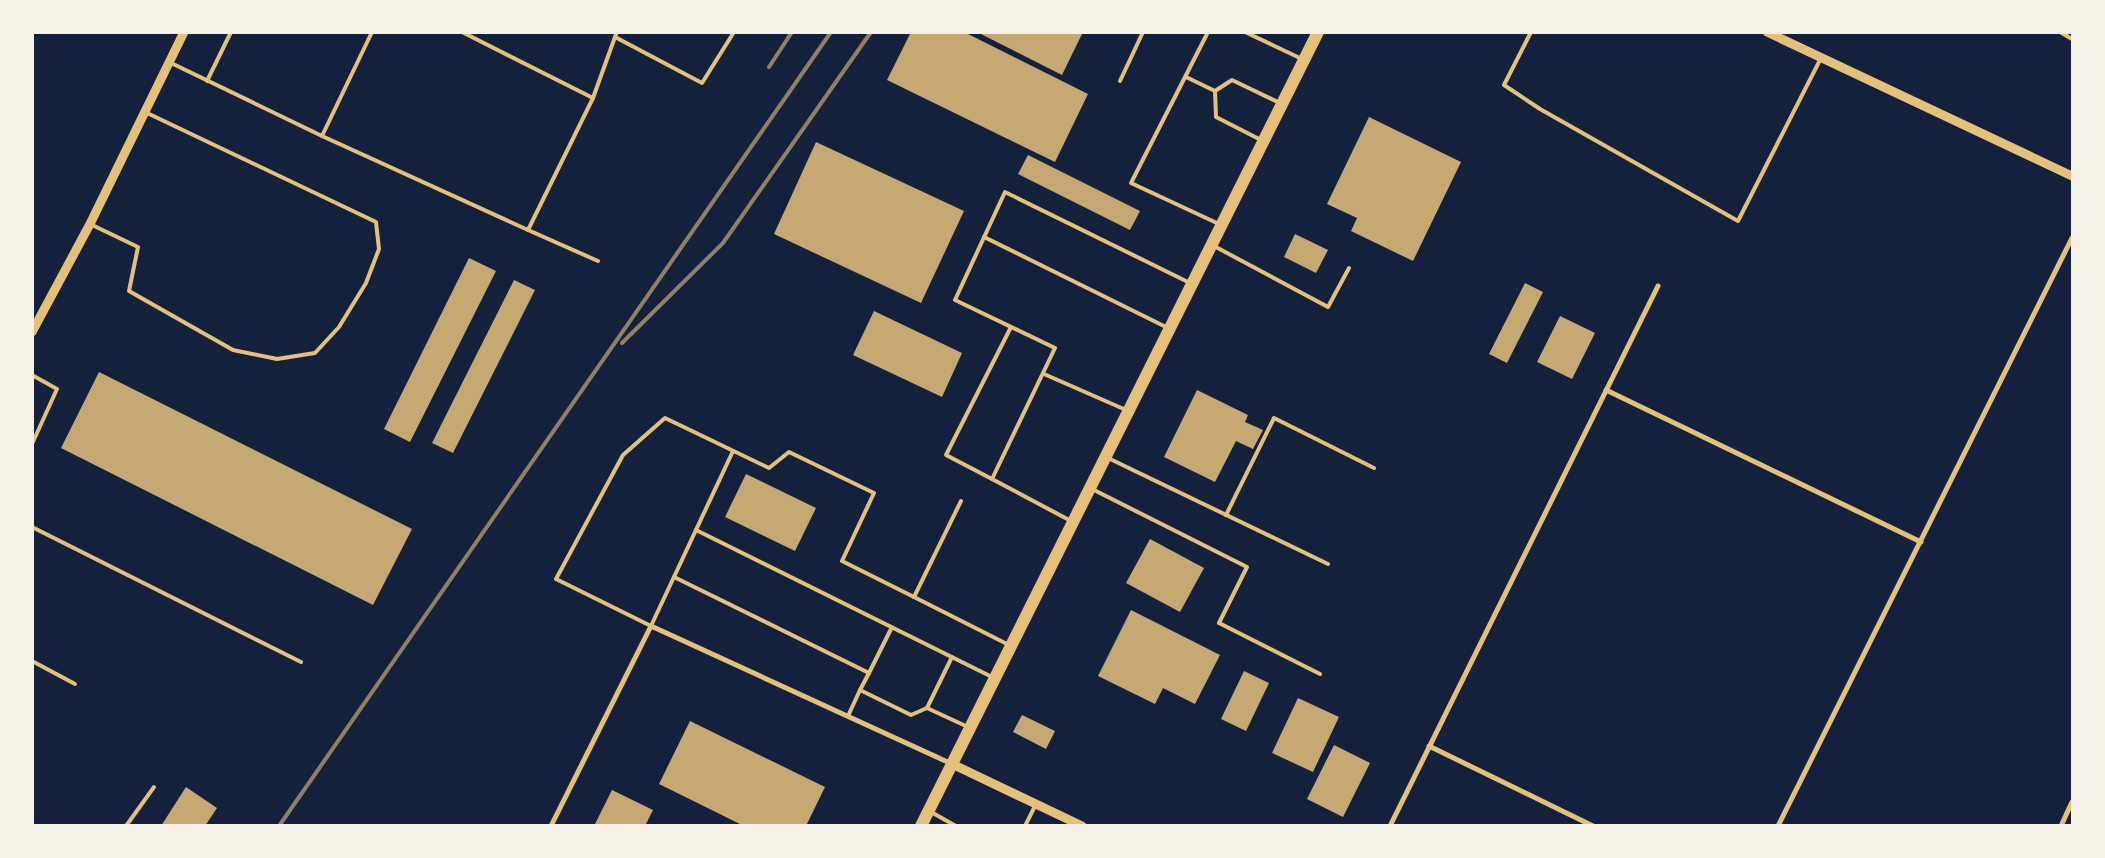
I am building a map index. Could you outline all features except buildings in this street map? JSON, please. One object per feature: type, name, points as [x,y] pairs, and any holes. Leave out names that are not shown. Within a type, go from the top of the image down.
[{"type":"main road","points":[[921,826],[1318,32]]},
{"type":"street","points":[[32,332],[90,224],[184,32]]},
{"type":"street","points":[[1767,32],[1781,35],[1820,58],[2072,176]]},
{"type":"street","points":[[1778,826],[2072,238]]},
{"type":"street","points":[[1390,826],[1658,286]]},
{"type":"street","points":[[1606,390],[1921,542]]},
{"type":"street","points":[[551,826],[651,626],[952,764],[1082,826]]},
{"type":"street","points":[[1429,746],[1593,826]]},
{"type":"street","points":[[2061,826],[2072,802]]},
{"type":"lane","points":[[208,80],[231,32]]},
{"type":"lane","points":[[322,136],[372,32]]},
{"type":"lane","points":[[462,32],[593,98]]},
{"type":"lane","points":[[528,230],[593,98],[616,34],[702,83],[734,32]]},
{"type":"lane","points":[[1120,81],[1143,32]]},
{"type":"lane","points":[[1208,32],[1131,183],[1221,225]]},
{"type":"lane","points":[[1245,32],[1304,60]]},
{"type":"lane","points":[[1531,32],[1504,85],[1540,109],[1738,221],[1820,58]]},
{"type":"lane","points":[[2060,32],[2072,39]]},
{"type":"lane","points":[[169,62],[322,136],[598,261]]},
{"type":"lane","points":[[1186,77],[1215,91]]},
{"type":"lane","points":[[1215,91],[1232,80],[1282,104]]},
{"type":"lane","points":[[1215,91],[1216,117],[1264,141]]},
{"type":"lane","points":[[90,224],[138,247],[130,291],[233,350],[242,352],[277,359],[315,353],[339,327],[366,283],[379,249],[376,222],[145,112]]},
{"type":"lane","points":[[992,479],[1055,348],[955,300],[1005,192],[1192,284]]},
{"type":"lane","points":[[984,237],[1170,329]]},
{"type":"lane","points":[[1212,245],[1328,307],[1349,268]]},
{"type":"lane","points":[[1011,327],[946,455],[1073,522]]},
{"type":"lane","points":[[1044,374],[1128,411]]},
{"type":"lane","points":[[32,375],[57,389],[32,444]]},
{"type":"lane","points":[[733,451],[651,626],[556,580],[623,455],[665,418],[770,468],[789,452],[874,493],[842,561],[1011,646]]},
{"type":"lane","points":[[1226,515],[1274,418],[1374,468]]},
{"type":"lane","points":[[1106,456],[1328,564]]},
{"type":"lane","points":[[1090,488],[1247,567],[1219,623],[1320,674]]},
{"type":"lane","points":[[914,597],[961,501]]},
{"type":"lane","points":[[32,527],[301,662]]},
{"type":"lane","points":[[696,530],[995,678]]},
{"type":"lane","points":[[674,577],[869,673]]},
{"type":"lane","points":[[848,716],[892,627]]},
{"type":"lane","points":[[860,690],[911,715],[927,708],[952,657]]},
{"type":"lane","points":[[32,661],[75,684]]},
{"type":"lane","points":[[927,708],[970,728]]},
{"type":"lane","points":[[126,826],[154,787]]},
{"type":"lane","points":[[1025,826],[1036,804]]},
{"type":"lane","points":[[928,811],[956,826]]},
{"type":"railway","points":[[769,67],[792,32]]},
{"type":"railway","points":[[279,826],[831,32]]},
{"type":"railway","points":[[622,343],[723,243],[871,32]]}]
